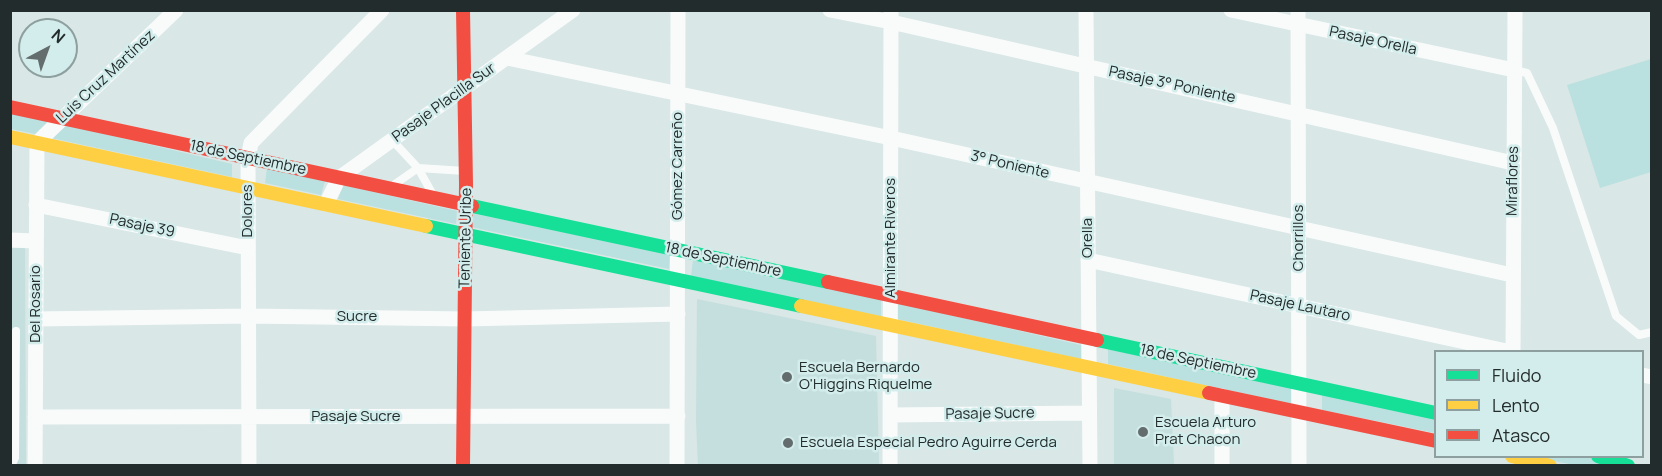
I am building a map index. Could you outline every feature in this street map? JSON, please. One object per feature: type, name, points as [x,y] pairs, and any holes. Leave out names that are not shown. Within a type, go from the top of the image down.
[{"type":"main road","name":"Teniente Uribe","points":[[463,10],[466,86],[463,465]]},
{"type":"main road","name":"18 de Septiembre","points":[[10,107],[1434,413]]},
{"type":"main road","name":"18 de Septiembre","points":[[10,137],[1434,441]]},
{"type":"main road","points":[[1520,458],[1550,465]]},
{"type":"main road","points":[[1605,458],[1628,465]]},
{"type":"street","name":"Luis Cruz Martínez","points":[[37,143],[176,10]]},
{"type":"street","name":"Dolores","points":[[249,465],[248,158],[251,143],[382,10]]},
{"type":"street","name":"Pasaje Placilla Sur","points":[[326,204],[339,178],[573,10]]},
{"type":"street","name":"Gómez Carreño","points":[[678,10],[678,465]]},
{"type":"street","name":"Pasaje 3° Poniente","points":[[830,10],[891,16],[1086,66],[1513,163]]},
{"type":"street","name":"Orella","points":[[1086,10],[1090,465]]},
{"type":"street","name":"Pasaje Orella","points":[[1231,10],[1298,18],[1514,70]]},
{"type":"street","name":"Miraflores","points":[[1512,350],[1515,10]]},
{"type":"street","name":"Almirante Riveros","points":[[890,465],[891,16]]},
{"type":"street","name":"Chorrillos","points":[[1298,18],[1299,465]]},
{"type":"street","name":"3° Poniente","points":[[507,58],[891,138],[1086,183],[1512,275]]},
{"type":"street","name":"Del Rosario","points":[[35,465],[37,143]]},
{"type":"street","name":"Pasaje 39","points":[[36,205],[248,248]]},
{"type":"street","points":[[10,240],[36,241]]},
{"type":"street","name":"Pasaje Lautaro","points":[[1088,260],[1507,350]]},
{"type":"street","name":"Sucre","points":[[36,319],[248,316],[465,319],[678,314]]},
{"type":"street","points":[[1222,396],[1222,465]]},
{"type":"street","name":"Pasaje Sucre","points":[[890,415],[1089,413]]},
{"type":"street","name":"Pasaje Sucre","points":[[35,417],[678,416]]},
{"type":"lane","points":[[1514,70],[1527,73],[1553,128],[1616,316],[1639,335],[1652,332]]},
{"type":"lane","points":[[392,140],[418,168],[435,198]]},
{"type":"lane","points":[[389,188],[418,168],[466,171]]},
{"type":"lane","points":[[10,465],[15,458],[16,331]]},
{"type":"shaded area","points":[[1651,59],[1651,172],[1600,188],[1567,85]]},
{"type":"shaded area","points":[[11,113],[48,121],[35,134],[11,129]]},
{"type":"shaded area","points":[[62,124],[232,164],[232,177],[51,138]]},
{"type":"shaded area","points":[[267,168],[325,181],[321,195],[265,183]]},
{"type":"shaded area","points":[[343,185],[457,211],[456,224],[338,199]]},
{"type":"shaded area","points":[[471,213],[670,254],[669,269],[471,227]]},
{"type":"shaded area","points":[[25,247],[26,465],[11,465],[10,248]]},
{"type":"shaded area","points":[[693,260],[881,299],[881,317],[691,276]]},
{"type":"shaded area","name":"Escuela Bernardo O'Higgins Riquelme","points":[[697,299],[876,336],[879,465],[698,465]]},
{"type":"shaded area","points":[[893,302],[1081,345],[1081,359],[892,318]]},
{"type":"shaded area","points":[[1108,348],[1291,388],[1291,404],[1108,364]]},
{"type":"shaded area","name":"Escuela Arturo Prat Chacon","points":[[1114,388],[1171,399],[1174,465],[1114,465]]},
{"type":"shaded area","points":[[1322,394],[1434,419],[1434,433],[1322,410]]},
{"type":"shaded area","points":[[1536,458],[1592,458],[1616,465],[1575,465]]},
{"type":"traffic: fast","points":[[472,206],[828,282]]},
{"type":"traffic: fast","points":[[426,226],[801,306]]},
{"type":"traffic: fast","points":[[1097,340],[1434,413]]},
{"type":"traffic: fast","points":[[1604,458],[1628,466]]},
{"type":"traffic: slow","points":[[10,137],[426,226]]},
{"type":"traffic: slow","points":[[801,306],[1209,393]]},
{"type":"traffic: slow","points":[[1520,458],[1550,466]]},
{"type":"traffic: jam","points":[[463,10],[466,184],[463,466]]},
{"type":"traffic: jam","points":[[10,107],[472,206]]},
{"type":"traffic: jam","points":[[828,282],[1097,340]]},
{"type":"traffic: jam","points":[[1209,393],[1434,441]]},
{"type":"place","name":"Escuela Bernardo O'Higgins Riquelme","points":[[787,377]]},
{"type":"place","name":"Escuela Arturo Prat Chacon","points":[[1143,432]]},
{"type":"place","name":"Escuela Especial Pedro Aguirre Cerda","points":[[788,443]]}]
